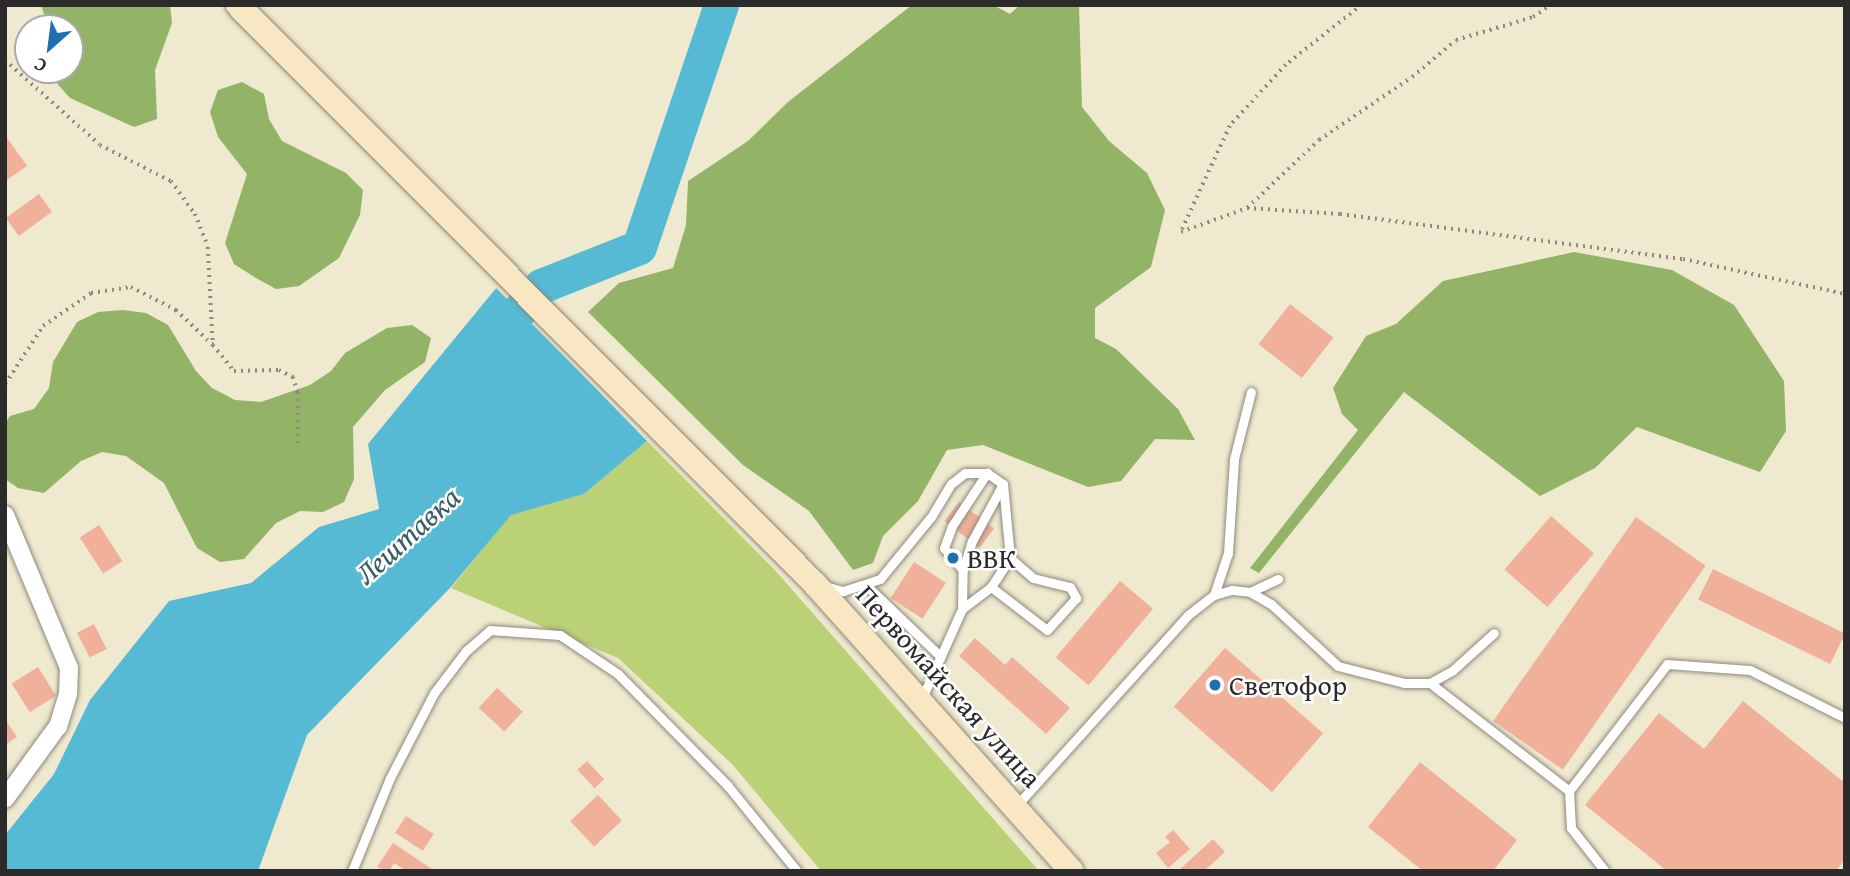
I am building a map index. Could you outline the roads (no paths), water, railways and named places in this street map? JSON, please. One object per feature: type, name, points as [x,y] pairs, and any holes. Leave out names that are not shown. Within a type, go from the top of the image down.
[{"type":"main road","name":"Первомайская улица","points":[[238,5],[777,544],[1017,805],[1072,871]]},
{"type":"street","points":[[5,515],[69,668],[68,694],[58,726],[5,799]]},
{"type":"lane","points":[[1214,595],[1228,553],[1234,459],[1251,392]]},
{"type":"lane","points":[[815,584],[843,591],[880,579],[931,517],[951,484],[965,472],[987,473],[1003,484]]},
{"type":"lane","points":[[963,570],[944,548],[952,526],[987,473]]},
{"type":"lane","points":[[962,609],[991,587],[1010,558],[1003,484]]},
{"type":"lane","points":[[921,699],[962,609],[963,570],[972,541],[1003,484]]},
{"type":"lane","points":[[991,587],[1047,630],[1076,598],[1070,587],[1033,578],[1010,558]]},
{"type":"lane","points":[[1250,592],[1278,579]]},
{"type":"lane","points":[[866,585],[939,655]]},
{"type":"lane","points":[[1017,805],[1188,615],[1214,595],[1232,590],[1250,592],[1271,604],[1338,666],[1404,683],[1430,683],[1453,670],[1494,633]]},
{"type":"lane","points":[[352,871],[390,778],[433,693],[466,651],[490,631],[560,635],[618,674],[727,785],[797,871]]},
{"type":"lane","points":[[1605,871],[1571,828],[1569,791],[1667,664],[1750,670],[1845,718]]},
{"type":"lane","points":[[1430,683],[1569,791]]},
{"type":"water","points":[[497,287],[647,441],[584,494],[511,515],[450,588],[307,735],[258,871],[5,871],[5,835],[54,774],[90,700],[169,601],[251,583],[319,527],[379,509],[368,444]]},
{"type":"waterway","name":"Лештавка","points":[[487,346],[541,286],[639,247],[721,5]]},
{"type":"place","name":"ВВК","points":[[953,558]]},
{"type":"place","name":"Светофор","points":[[1215,685]]}]
